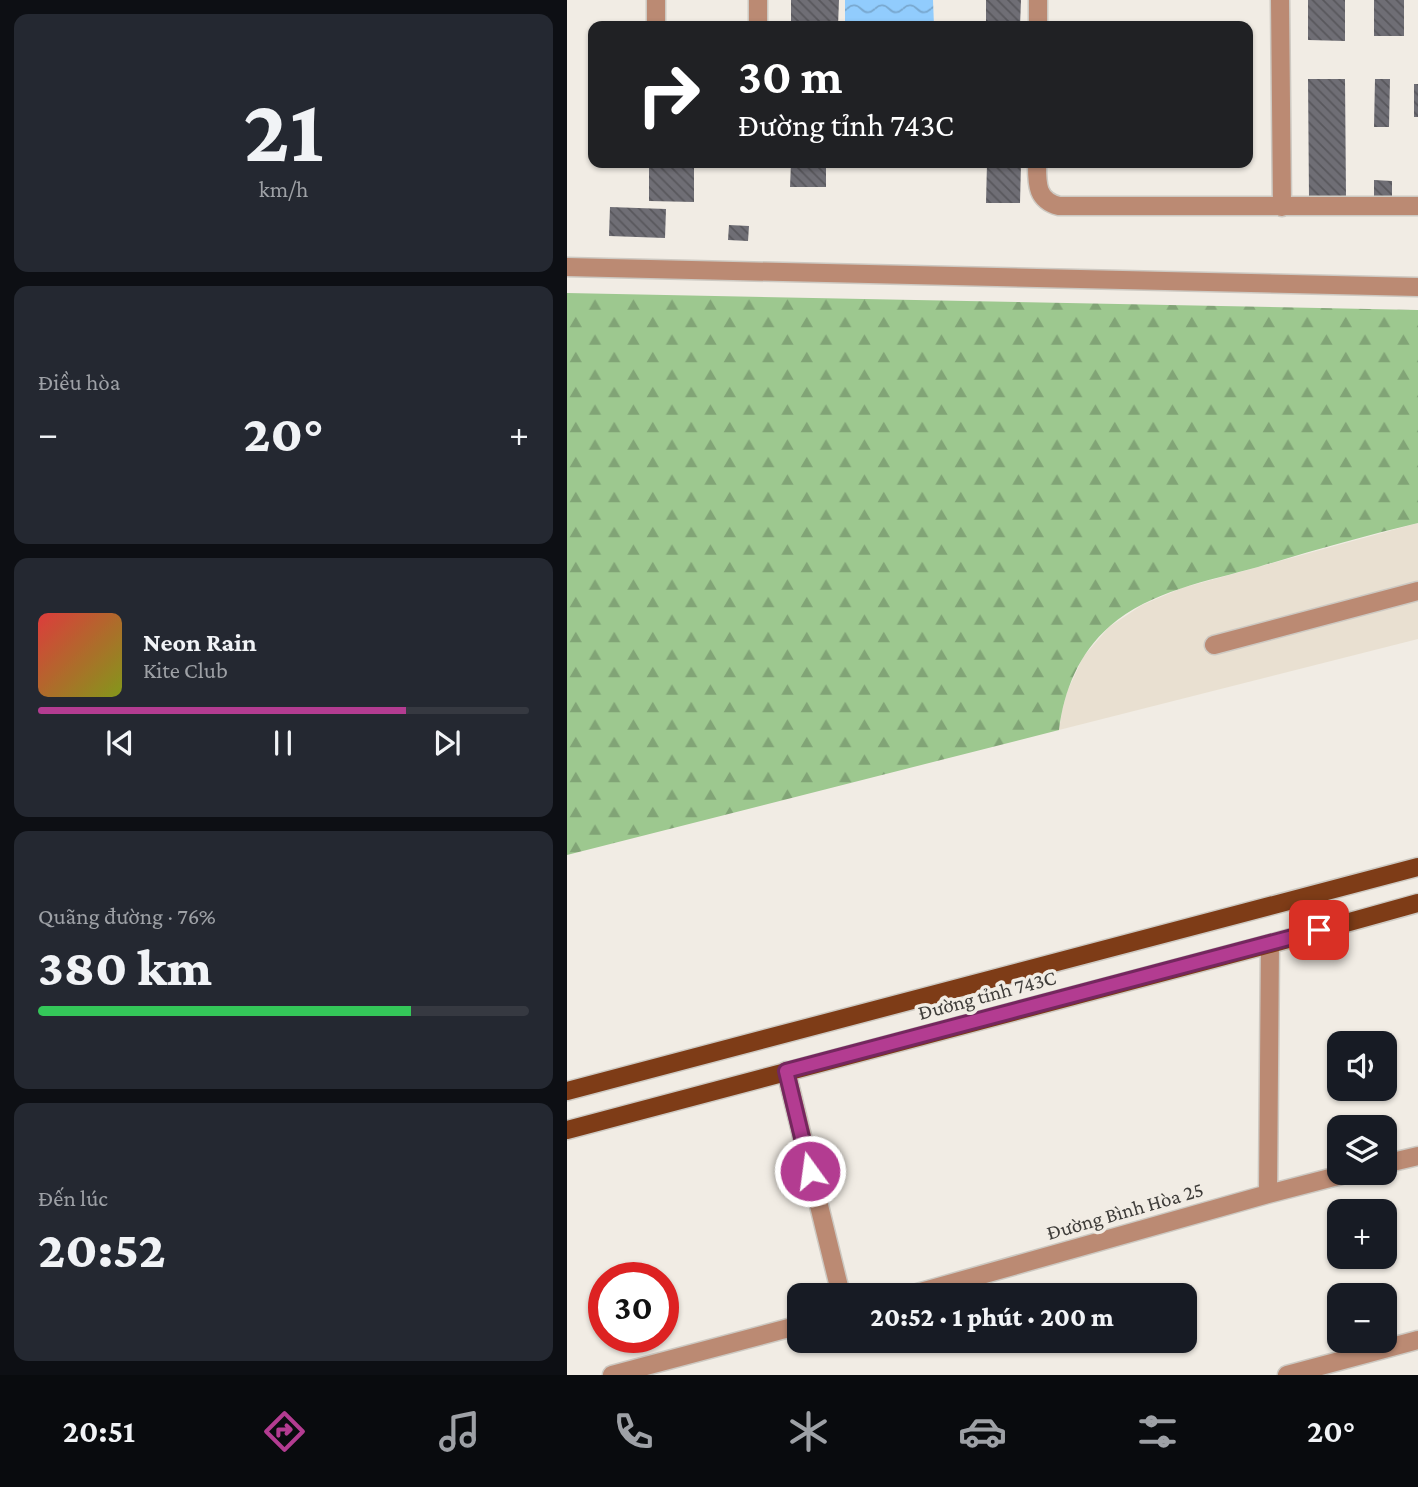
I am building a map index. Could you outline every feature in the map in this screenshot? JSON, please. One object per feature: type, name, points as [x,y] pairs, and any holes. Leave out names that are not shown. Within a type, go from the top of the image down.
[{"type":"main road","name":"Đường tỉnh 743C","points":[[567,1091],[1418,867]]},
{"type":"main road","name":"Đường tỉnh 743C","points":[[567,1130],[1418,903]]},
{"type":"street","points":[[656,0],[656,21]]},
{"type":"street","points":[[758,0],[758,21]]},
{"type":"street","points":[[1038,0],[1038,21]]},
{"type":"street","points":[[1280,0],[1282,207]]},
{"type":"street","points":[[1037,168],[1041,193],[1046,200],[1059,206],[1418,206]]},
{"type":"street","points":[[567,267],[1418,288]]},
{"type":"street","points":[[1214,645],[1418,591]]},
{"type":"street","points":[[1268,1194],[1270,944]]},
{"type":"street","points":[[786,1071],[838,1283]]},
{"type":"street","points":[[1397,1161],[1418,1156]]},
{"type":"street","name":"Đường Bình Hòa 25","points":[[953,1283],[1327,1179]]},
{"type":"street","points":[[612,1375],[787,1328]]},
{"type":"street","points":[[1287,1375],[1418,1340]]},
{"type":"shaded area","points":[[1418,523],[1418,639],[1059,730],[1067,692],[1083,657],[1109,627],[1142,605],[1182,588]]},
{"type":"green space","points":[[567,293],[1418,310],[1418,523],[1200,583],[1143,604],[1110,626],[1082,660],[1069,687],[1059,730],[567,855]]},
{"type":"water","points":[[845,0],[933,0],[934,21],[845,21]]},
{"type":"building","points":[[791,0],[839,0],[838,21],[791,21]]},
{"type":"building","points":[[986,0],[1021,0],[1020,21],[986,21]]},
{"type":"building","points":[[1308,0],[1345,0],[1345,41],[1308,40]]},
{"type":"building","points":[[1374,0],[1404,0],[1404,36],[1374,36]]},
{"type":"building","points":[[1308,79],[1345,79],[1346,198],[1309,198]]},
{"type":"building","points":[[1375,79],[1390,79],[1389,127],[1374,127]]},
{"type":"building","points":[[1414,84],[1418,84],[1418,117],[1414,117]]},
{"type":"building","points":[[649,168],[694,168],[694,202],[649,201]]},
{"type":"building","points":[[791,168],[826,168],[826,187],[790,187]]},
{"type":"building","points":[[987,168],[1021,168],[1020,203],[986,203]]},
{"type":"building","points":[[1374,180],[1392,181],[1392,201],[1374,201]]},
{"type":"building","points":[[610,207],[666,209],[665,238],[609,236]]},
{"type":"building","points":[[729,225],[749,226],[748,241],[728,240]]},
{"type":"route","points":[[810,1171],[786,1071],[1319,930]]}]
